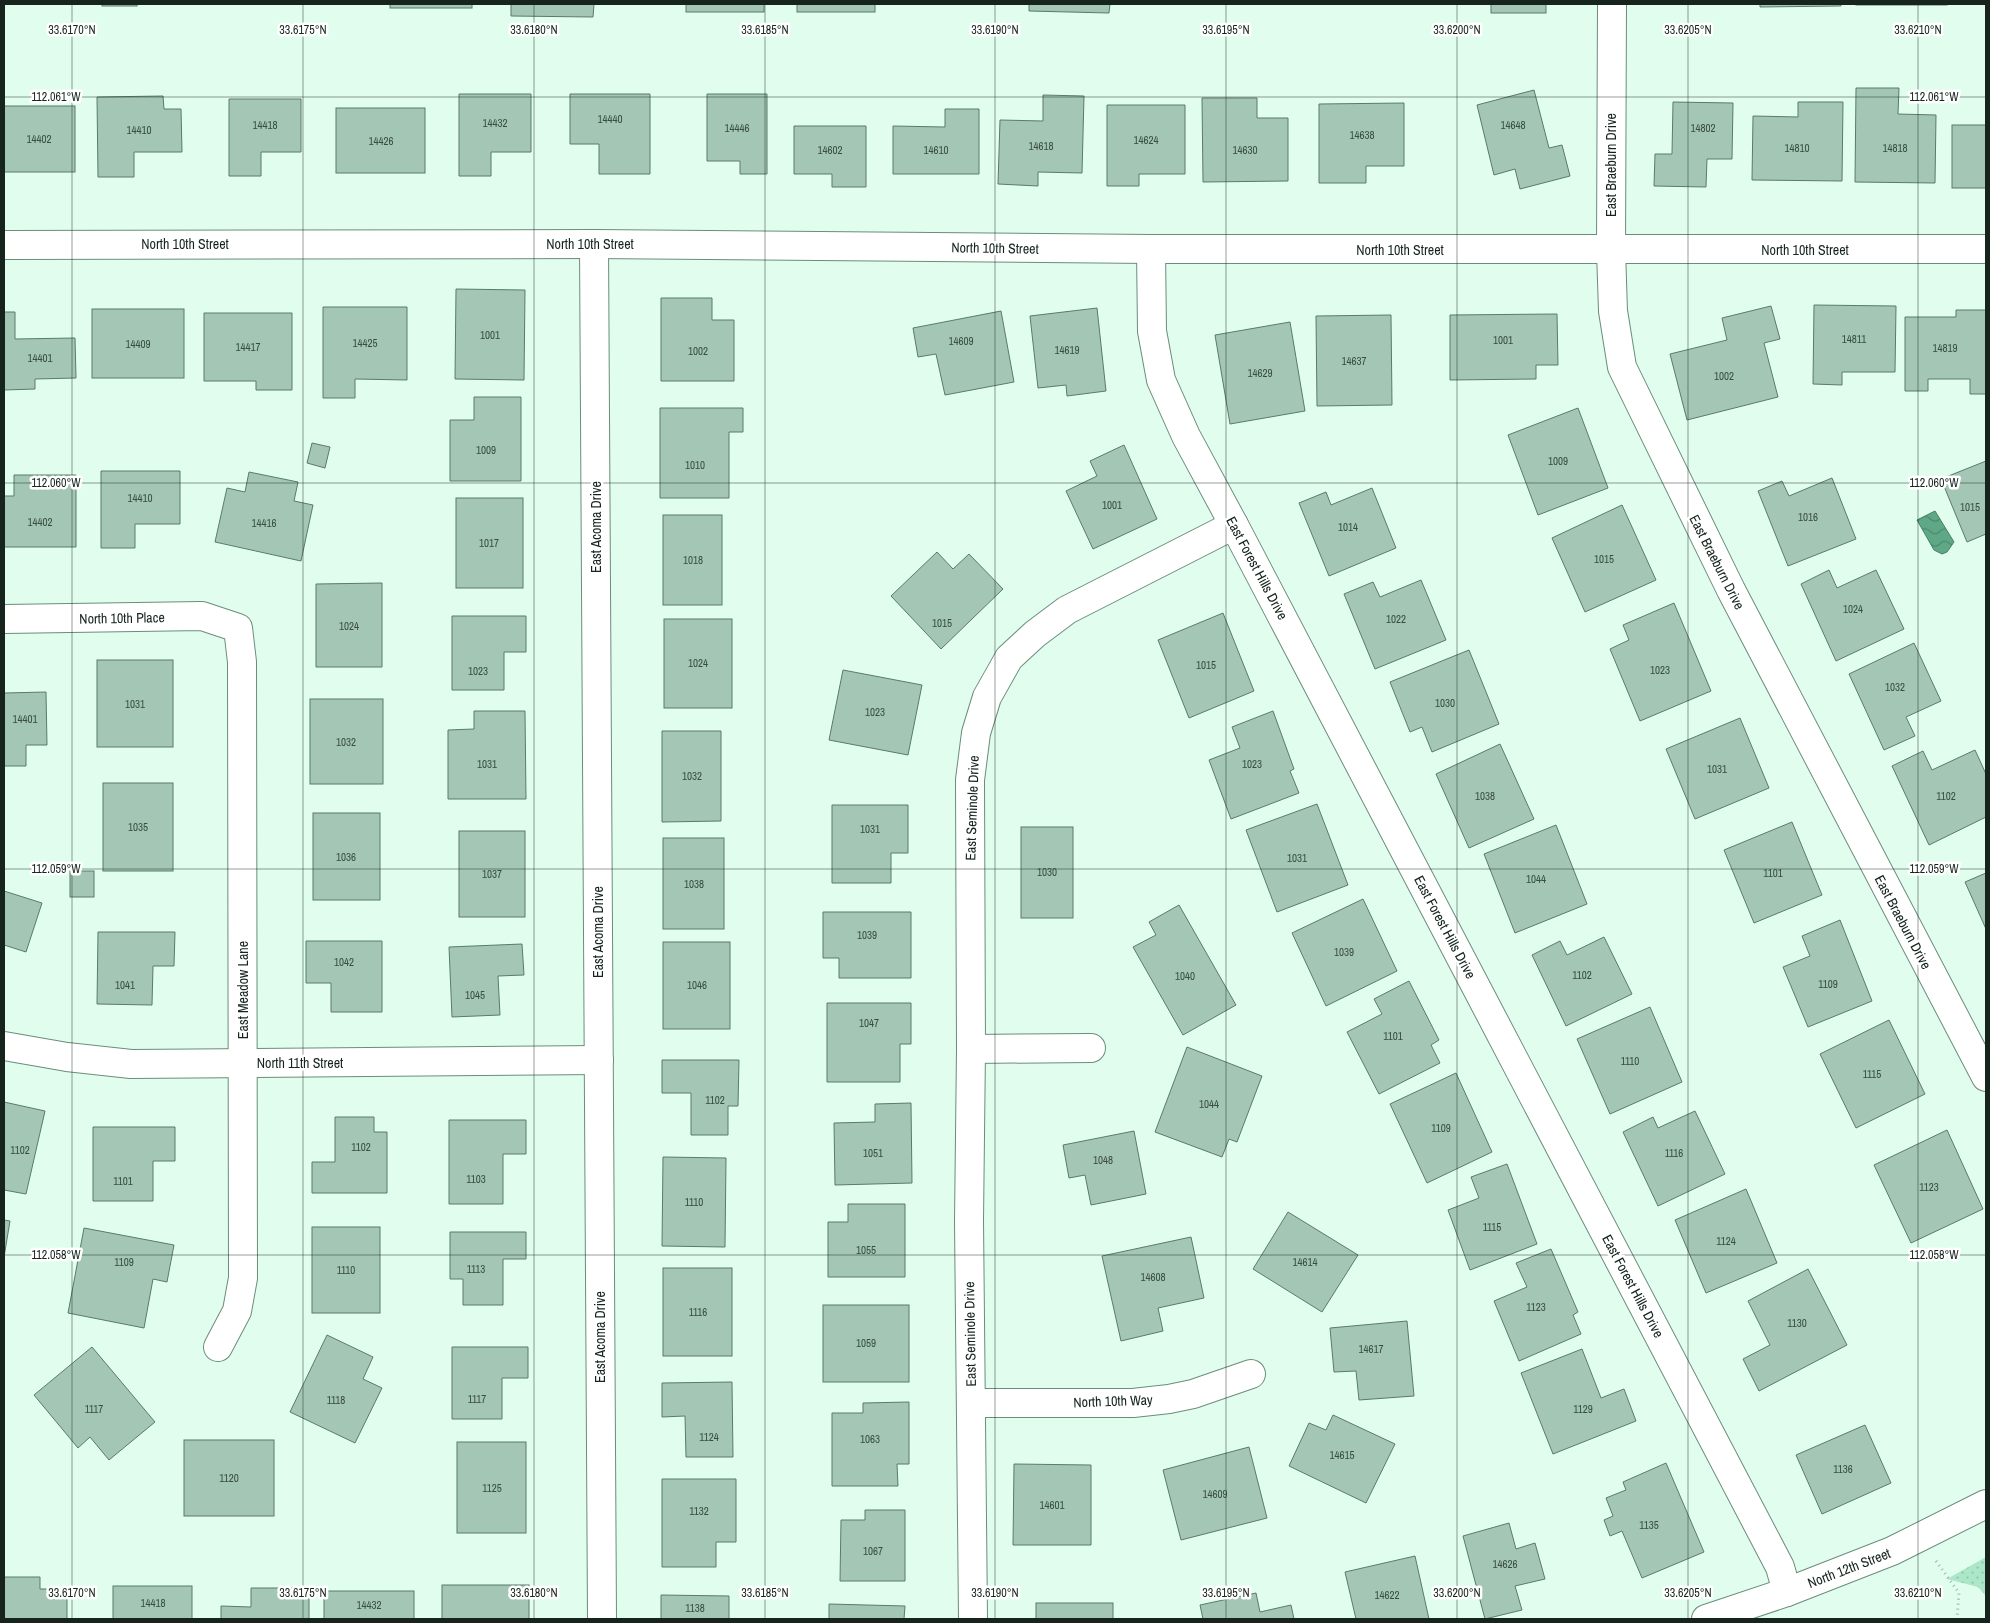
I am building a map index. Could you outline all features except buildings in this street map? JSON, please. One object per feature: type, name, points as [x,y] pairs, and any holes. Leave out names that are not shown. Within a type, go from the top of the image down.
[{"type":"street","name":"East Braeburn Drive","points":[[1612,4],[1611,250],[1613,311],[1622,367],[1642,412],[1744,616],[1986,1077]]},
{"type":"street","name":"North 10th Street","points":[[4,246],[594,244],[1151,249],[1986,249]]},
{"type":"street","name":"East Acoma Drive","points":[[594,244],[602,1619]]},
{"type":"street","name":"East Forest Hills Drive","points":[[1151,249],[1152,331],[1161,380],[1186,436],[1780,1567],[1787,1592]]},
{"type":"street","name":"East Seminole Drive","points":[[973,1619],[969,1222],[971,1049],[970,780],[976,733],[987,697],[1009,658],[1035,634],[1068,610],[1234,525]]},
{"type":"street","name":"North 10th Place","points":[[4,619],[202,616],[238,628]]},
{"type":"street","name":"East Meadow Lane","points":[[218,1347],[237,1311],[243,1278],[242,672],[238,628]]},
{"type":"street","name":"North 11th Street","points":[[4,1046],[67,1057],[131,1064],[599,1060]]},
{"type":"street","points":[[971,1049],[1090,1048]]},
{"type":"street","name":"North 10th Way","points":[[970,1403],[1133,1403],[1193,1394],[1251,1374]]},
{"type":"street","name":"North 12th Street","points":[[1706,1619],[1787,1592],[1892,1551],[1986,1504]]},
{"type":"path","points":[[1936,1560],[1959,1593],[1958,1619]]},
{"type":"shaded area","points":[[1986,1557],[1986,1596],[1978,1587],[1947,1579]]},
{"type":"water","points":[[1935,511],[1954,542],[1947,552],[1942,554],[1934,550],[1917,520]]}]
